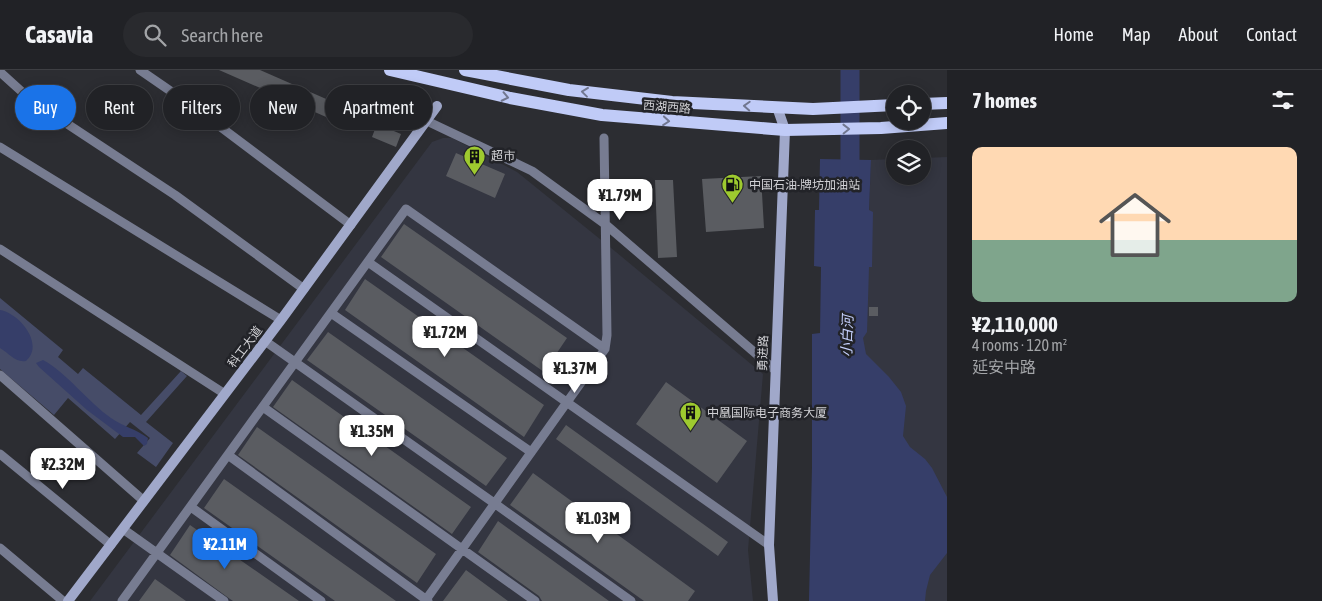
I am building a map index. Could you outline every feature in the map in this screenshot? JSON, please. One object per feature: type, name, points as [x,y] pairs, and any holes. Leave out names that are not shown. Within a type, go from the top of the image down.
[{"type":"main road","name":"西湖西路","points":[[390,70],[510,98],[602,115],[785,130],[881,128],[947,123]]},
{"type":"main road","name":"西湖西路","points":[[465,70],[588,92],[672,102],[813,109],[886,105]]},
{"type":"main road","points":[[931,104],[947,103]]},
{"type":"street","points":[[140,70],[198,110],[351,225]]},
{"type":"street","points":[[0,72],[31,100],[175,195],[304,289]]},
{"type":"street","name":"科工大道","points":[[68,601],[281,320],[437,106]]},
{"type":"street","name":"勇进路","points":[[773,601],[769,545],[785,130],[777,107]]},
{"type":"street","points":[[432,123],[532,171],[605,224],[775,370]]},
{"type":"street","points":[[228,456],[426,600],[605,349],[607,335],[604,138]]},
{"type":"street","points":[[0,147],[281,320]]},
{"type":"street","points":[[122,601],[406,209],[605,349]]},
{"type":"street","points":[[0,249],[225,394]]},
{"type":"street","points":[[368,262],[769,545]]},
{"type":"street","points":[[331,313],[531,452]]},
{"type":"street","points":[[265,341],[631,601]]},
{"type":"street","points":[[0,375],[144,501]]},
{"type":"street","points":[[263,407],[535,601]]},
{"type":"street","points":[[0,454],[110,546]]},
{"type":"street","points":[[191,507],[321,601]]},
{"type":"street","points":[[123,529],[224,601]]},
{"type":"street","points":[[0,548],[63,601]]},
{"type":"shaded area","points":[[443,138],[452,138],[517,172],[763,374],[748,550],[753,601],[90,601],[432,142]]},
{"type":"shaded area","points":[[947,157],[947,601],[858,601],[850,574],[871,160],[886,159],[886,185],[931,185],[931,158]]},
{"type":"shaded area","points":[[0,298],[63,350],[58,357],[78,374],[83,368],[141,415],[181,371],[187,376],[146,422],[173,443],[156,467],[137,453],[150,438],[130,422],[115,439],[68,398],[54,415],[0,369]]},
{"type":"water","points":[[820,159],[871,160],[869,210],[873,212],[872,267],[869,267],[867,332],[863,338],[866,354],[901,392],[906,406],[903,436],[910,447],[925,459],[932,468],[947,497],[947,553],[930,575],[925,601],[809,601],[812,334],[820,333],[821,267],[814,266],[815,210],[819,210]]},
{"type":"water","points":[[0,310],[15,317],[27,330],[33,346],[31,354],[26,361],[15,359],[0,348]]},
{"type":"water","points":[[43,360],[61,372],[111,418],[148,438],[147,444],[144,446],[135,437],[123,437],[87,410],[39,367],[36,363]]},
{"type":"building","points":[[219,70],[260,70],[294,85],[253,85]]},
{"type":"building","points":[[315,94],[325,98],[325,117],[315,112]]},
{"type":"building","points":[[375,130],[391,130],[401,134],[396,147],[372,137]]},
{"type":"building","name":"超市","points":[[456,153],[505,174],[495,198],[446,176]]},
{"type":"building","name":"中国石油-牌坊加油站","points":[[761,176],[764,228],[706,232],[702,179]]},
{"type":"building","points":[[655,180],[673,180],[677,257],[658,258]]},
{"type":"building","points":[[404,224],[567,338],[544,372],[381,257]]},
{"type":"building","points":[[365,279],[544,405],[524,437],[345,310]]},
{"type":"building","points":[[869,307],[878,307],[878,316],[869,316]]},
{"type":"building","points":[[328,332],[507,458],[486,486],[307,360]]},
{"type":"building","points":[[292,380],[471,507],[452,534],[273,407]]},
{"type":"building","name":"中凰国际电子商务大厦","points":[[666,382],[747,441],[717,483],[636,424]]},
{"type":"building","points":[[566,425],[728,542],[718,556],[556,439]]},
{"type":"building","points":[[257,427],[436,554],[417,583],[238,455]]},
{"type":"building","points":[[533,473],[695,591],[688,601],[644,601],[510,505]]},
{"type":"building","points":[[224,479],[396,601],[335,601],[204,508]]},
{"type":"building","points":[[498,521],[609,601],[542,601],[539,596],[478,552]]},
{"type":"building","points":[[190,525],[299,601],[233,601],[230,599],[170,555]]},
{"type":"building","points":[[466,570],[508,601],[443,601]]},
{"type":"building","points":[[155,579],[186,601],[139,601]]},
{"type":"waterway","name":"小白河","points":[[850,70],[850,185]]},
{"type":"place","name":"超市","points":[[475,175]]},
{"type":"place","name":"中国石油-牌坊加油站","points":[[733,204]]},
{"type":"place","name":"中凰国际电子商务大厦","points":[[691,432]]}]
